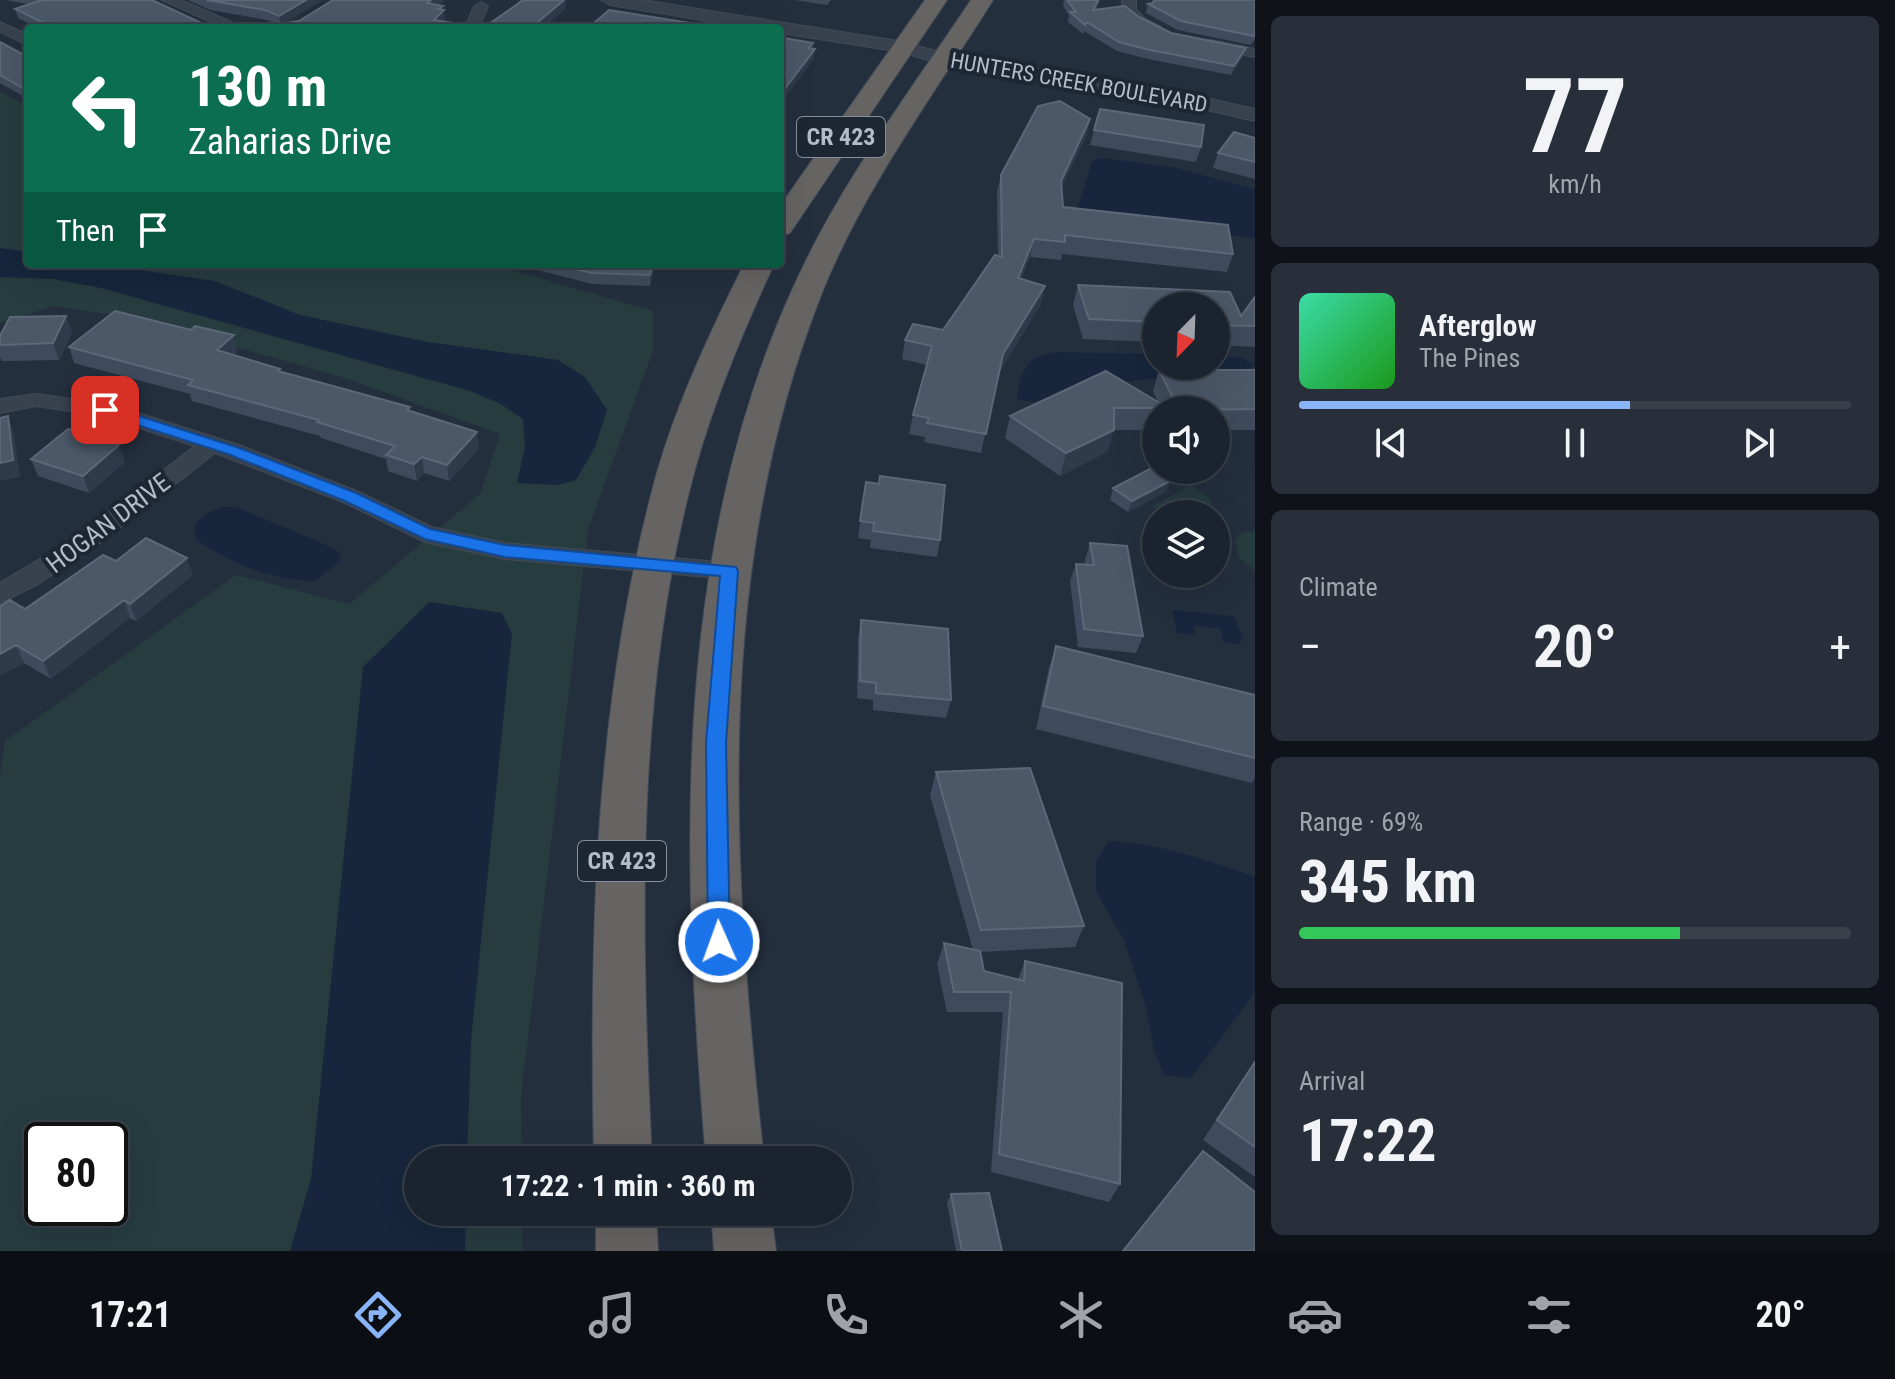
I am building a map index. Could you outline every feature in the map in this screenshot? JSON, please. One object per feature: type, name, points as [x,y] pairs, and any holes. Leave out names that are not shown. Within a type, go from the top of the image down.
[{"type":"highway","name":"CR 423","points":[[784,221],[936,0]]},
{"type":"highway","name":"CR 423","points":[[734,1146],[721,997],[715,861],[716,743],[730,571],[762,412],[791,328],[828,248],[982,0]]},
{"type":"highway","name":"CR 423","points":[[622,1146],[620,1088],[623,844],[638,668],[654,563],[679,456],[696,401],[738,303],[757,268]]},
{"type":"highway","points":[[626,1226],[627,1251]]},
{"type":"highway","points":[[742,1226],[745,1251]]},
{"type":"street","points":[[169,0],[228,24]]},
{"type":"street","name":"HUNTERS CREEK BOULEVARD","points":[[610,0],[641,2],[770,24]]},
{"type":"street","points":[[1129,0],[1129,10],[1140,22],[1168,34]]},
{"type":"street","points":[[474,24],[481,6]]},
{"type":"street","points":[[0,26],[24,39]]},
{"type":"street","name":"HUNTERS CREEK BOULEVARD","points":[[784,26],[1255,101]]},
{"type":"street","points":[[1189,40],[1255,53]]},
{"type":"street","name":"HUNTERS CREEK BOULEVARD","points":[[948,53],[1255,115]]},
{"type":"street","points":[[0,406],[36,400],[105,410],[212,444],[351,497],[425,534],[505,551],[730,571]]},
{"type":"street","name":"HOGAN DRIVE","points":[[0,594],[48,570],[86,544],[212,444]]},
{"type":"green space","points":[[0,91],[24,105],[24,268],[504,268],[653,311],[653,351],[588,530],[521,1097],[522,1146],[404,1146],[404,1226],[522,1226],[522,1251],[0,1251],[0,775],[5,741],[236,575],[349,604],[480,494],[500,434],[348,379],[134,318],[54,306],[0,323]]},
{"type":"green space","points":[[1191,485],[1210,500],[1163,500]]},
{"type":"green space","points":[[1255,531],[1255,571],[1239,558],[1235,540],[1243,532]]},
{"type":"water","points":[[1102,158],[1172,167],[1255,189],[1255,238],[1083,219],[1077,210],[1092,161]]},
{"type":"water","points":[[0,248],[24,251],[24,268],[126,268],[215,281],[300,315],[428,342],[558,360],[585,377],[607,410],[595,447],[576,480],[557,485],[517,483],[525,447],[523,419],[499,403],[470,391],[101,288],[53,279],[0,277]]},
{"type":"water","points":[[1047,354],[1142,354],[1142,380],[1043,403],[1017,400],[1026,367]]},
{"type":"water","points":[[1230,357],[1242,358],[1252,364],[1249,370],[1230,372]]},
{"type":"water","points":[[222,507],[236,507],[333,548],[341,555],[339,562],[315,581],[283,578],[238,563],[196,540],[197,522]]},
{"type":"water","points":[[429,602],[502,613],[512,633],[471,1041],[467,1146],[404,1146],[404,1226],[466,1226],[465,1251],[290,1251],[311,1179],[363,667]]},
{"type":"water","points":[[1172,610],[1234,616],[1243,639],[1240,639],[1241,644],[1223,642],[1220,628],[1194,626],[1195,635],[1177,633]]},
{"type":"water","points":[[1108,841],[1164,849],[1255,877],[1255,993],[1191,1078],[1164,1075],[1154,1051],[1147,1011],[1124,940],[1096,891],[1096,861]]},
{"type":"building","points":[[42,0],[152,0],[203,24],[46,24],[15,9]]},
{"type":"building","points":[[207,0],[306,0],[279,16],[265,10]]},
{"type":"building","points":[[333,0],[431,0],[427,3],[443,6],[438,9],[444,10],[434,20],[454,24],[292,22],[299,21]]},
{"type":"building","points":[[523,0],[564,0],[536,24],[492,22]]},
{"type":"building","points":[[1067,0],[1098,0],[1093,10],[1125,6],[1171,33],[1246,48],[1234,66],[1119,42],[1087,22],[1085,25],[1070,12],[1076,12]]},
{"type":"building","points":[[1154,0],[1255,0],[1255,34],[1181,21],[1148,4]]},
{"type":"building","points":[[609,10],[696,24],[593,24]]},
{"type":"building","points":[[784,38],[813,43],[809,48],[815,49],[784,90]]},
{"type":"building","points":[[0,42],[24,55],[24,89],[0,75]]},
{"type":"building","points":[[1060,101],[1090,119],[1061,181],[1063,207],[1228,225],[1233,254],[1065,235],[1065,242],[1034,239],[1018,278],[1045,286],[1003,354],[986,434],[927,423],[929,418],[913,415],[932,346],[905,340],[913,324],[943,330],[995,255],[1002,257],[1001,175],[1038,106]]},
{"type":"building","points":[[1100,109],[1204,125],[1201,147],[1094,130]]},
{"type":"building","points":[[1234,132],[1255,138],[1255,162],[1218,153]]},
{"type":"building","points":[[571,268],[652,268],[650,275],[592,273]]},
{"type":"building","points":[[1078,285],[1230,292],[1142,292],[1142,321],[1089,319]]},
{"type":"building","points":[[1230,292],[1241,316],[1255,297],[1255,326],[1230,325]]},
{"type":"building","points":[[115,311],[191,330],[195,326],[234,335],[217,350],[280,369],[278,371],[410,407],[407,410],[477,432],[447,465],[422,457],[414,464],[386,455],[395,446],[317,422],[319,420],[188,385],[193,380],[69,347]]},
{"type":"building","points":[[66,316],[53,343],[0,345],[0,336],[10,317]]},
{"type":"building","points":[[1230,370],[1255,370],[1255,409],[1230,409],[1230,396],[1172,396],[1164,380],[1230,380]]},
{"type":"building","points":[[1106,371],[1148,396],[1142,396],[1142,408],[1114,408],[1114,430],[1066,453],[1010,416]]},
{"type":"building","points":[[8,416],[13,460],[0,463],[0,418]]},
{"type":"building","points":[[68,429],[119,445],[83,476],[31,459]]},
{"type":"building","points":[[1142,473],[1142,484],[1164,484],[1132,501],[1113,488]]},
{"type":"building","points":[[880,476],[945,485],[940,540],[873,531],[874,523],[860,521],[866,482],[879,484]]},
{"type":"building","points":[[146,538],[187,558],[130,604],[124,600],[43,661],[16,645],[0,654],[0,606],[10,600],[25,609],[103,555],[116,561]]},
{"type":"building","points":[[1090,543],[1127,546],[1143,636],[1084,629],[1076,564],[1094,565]]},
{"type":"building","points":[[861,620],[948,629],[951,700],[876,693],[876,683],[860,681]]},
{"type":"building","points":[[1056,646],[1255,695],[1255,758],[1043,706]]},
{"type":"building","points":[[1030,768],[1084,926],[981,930],[936,772]]},
{"type":"building","points":[[944,943],[980,951],[984,971],[1024,981],[1025,961],[1122,983],[1120,1184],[999,1154],[1011,992],[954,992]]},
{"type":"building","points":[[1255,1062],[1255,1147],[1217,1120]]},
{"type":"building","points":[[1203,1151],[1255,1192],[1255,1251],[1123,1251]]},
{"type":"building","points":[[989,1193],[1002,1251],[962,1251],[951,1194]]},
{"type":"route","points":[[105,410],[234,451],[351,497],[425,534],[505,551],[730,571],[716,743],[715,861],[719,942]]}]
